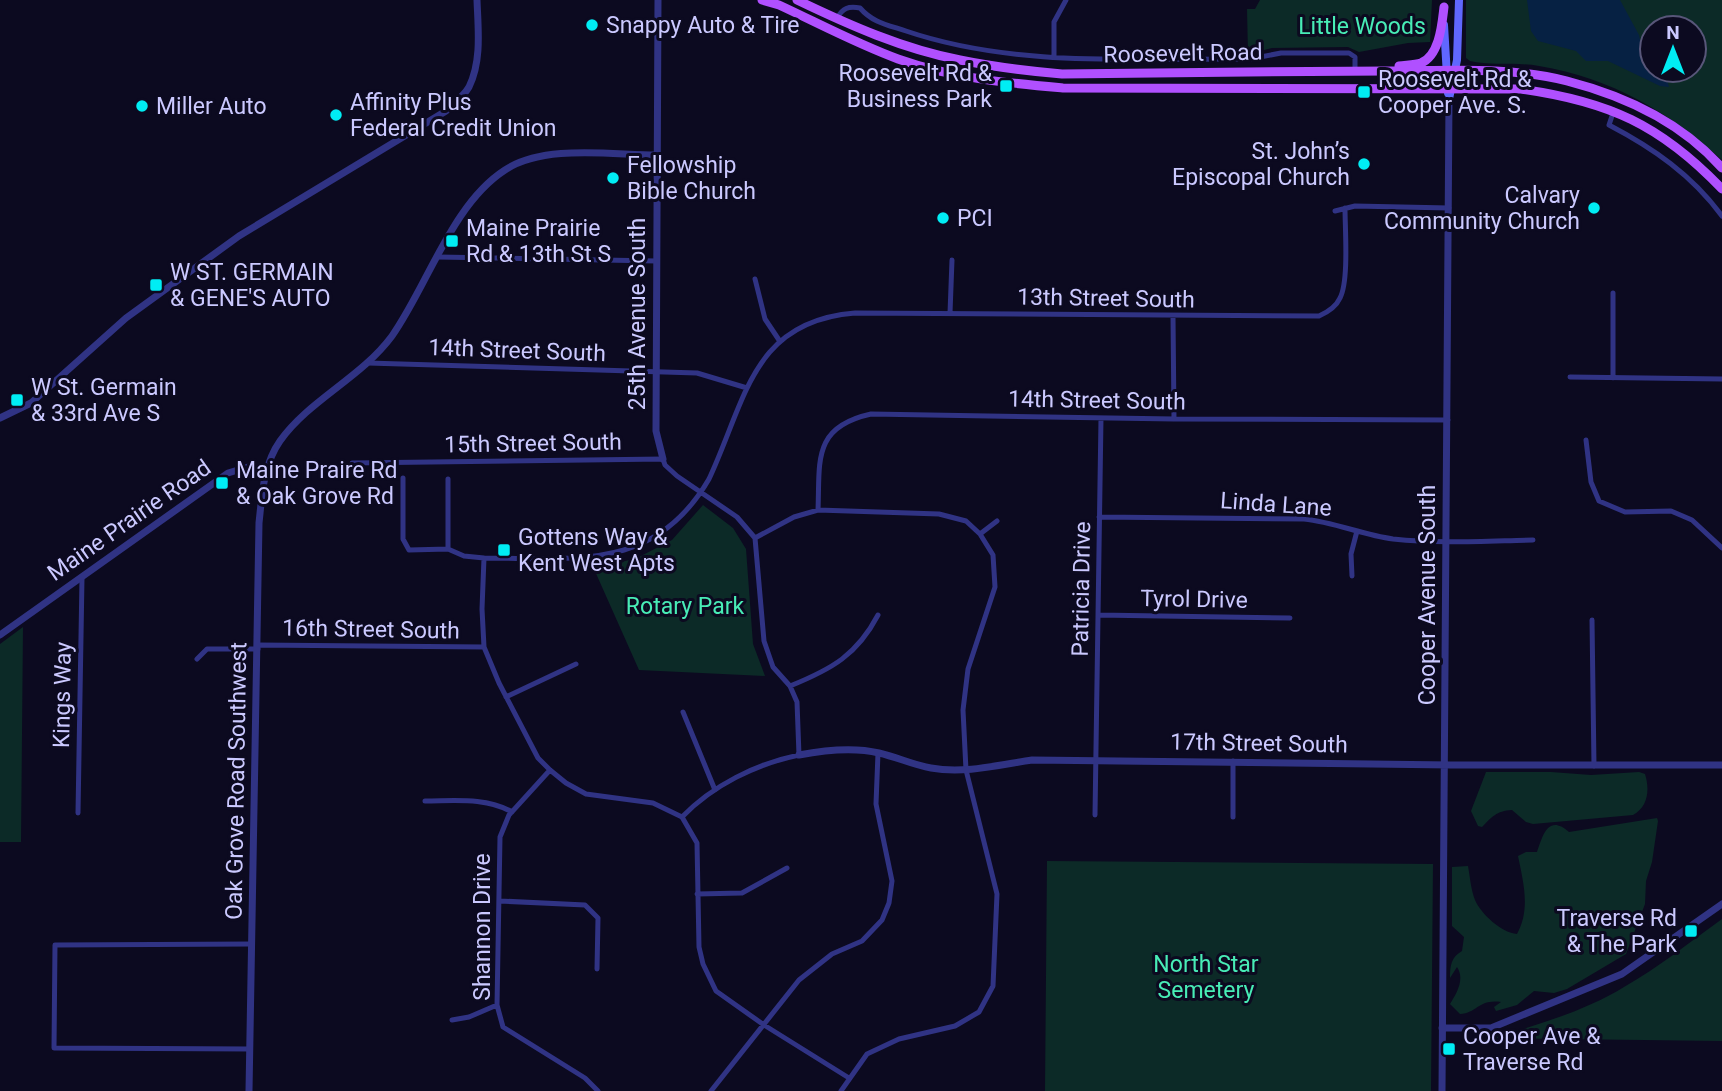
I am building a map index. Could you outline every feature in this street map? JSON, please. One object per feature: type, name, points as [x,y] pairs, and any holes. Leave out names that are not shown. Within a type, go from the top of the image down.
[{"type":"main road","name":"Roosevelt Road","points":[[762,0],[779,5],[898,59],[951,74],[1006,83],[1063,88],[1535,91],[1562,95],[1614,110],[1657,132],[1696,162],[1722,189]]},
{"type":"main road","name":"Roosevelt Road","points":[[797,0],[836,19],[905,45],[957,60],[1012,69],[1062,74],[1521,72],[1566,80],[1617,96],[1666,121],[1708,153],[1722,168]]},
{"type":"main road","name":"Cooper Avenue South","points":[[1449,92],[1459,0]]},
{"type":"main road","name":"Cooper Avenue South","points":[[1443,4],[1450,71]]},
{"type":"main road","points":[[1370,71],[1421,63],[1427,59],[1439,37],[1443,4]]},
{"type":"street","points":[[0,418],[31,403],[126,318],[239,236],[446,111],[468,88],[478,53],[477,0]]},
{"type":"street","name":"25th Avenue South","points":[[658,0],[656,431],[663,459]]},
{"type":"street","points":[[1054,57],[1054,22],[1066,0]]},
{"type":"street","points":[[836,19],[842,10],[849,6],[860,8],[870,19],[934,40],[994,53],[1054,57],[1250,59],[1281,54],[1349,53],[1355,57],[1355,71]]},
{"type":"street","name":"Cooper Avenue South","points":[[1442,1091],[1449,92]]},
{"type":"street","points":[[1614,110],[1609,125],[1669,161],[1704,191],[1722,216]]},
{"type":"street","points":[[266,472],[279,442],[298,421],[368,363],[392,336],[470,200],[505,169],[556,153],[656,155]]},
{"type":"street","points":[[1335,211],[1345,208],[1449,208]]},
{"type":"street","name":"13th Street South","points":[[779,340],[802,325],[832,314],[1319,316],[1327,313],[1341,297],[1345,284],[1345,208]]},
{"type":"street","points":[[438,257],[657,261]]},
{"type":"street","points":[[950,313],[952,260]]},
{"type":"street","points":[[404,478],[403,539],[409,550],[448,549],[464,556],[484,558],[598,557],[632,548],[667,527],[701,493],[717,462],[747,388],[766,354],[779,340],[765,319],[755,279]]},
{"type":"street","points":[[1613,293],[1614,378]]},
{"type":"street","points":[[1173,316],[1174,419]]},
{"type":"street","name":"14th Street South","points":[[368,363],[697,373],[747,388]]},
{"type":"street","points":[[1570,377],[1722,379]]},
{"type":"street","name":"14th Street South","points":[[818,510],[820,454],[833,432],[850,419],[871,414],[1447,421]]},
{"type":"street","name":"Patricia Drive","points":[[1095,815],[1101,418]]},
{"type":"street","points":[[1586,440],[1591,482],[1599,501],[1625,512],[1671,511],[1692,520],[1722,548]]},
{"type":"street","points":[[663,459],[671,470],[737,517],[755,538],[764,641],[773,667],[790,686],[797,702],[799,755],[759,766],[715,790],[682,817]]},
{"type":"street","name":"15th Street South","points":[[352,463],[663,459]]},
{"type":"street","name":"Maine Prairie Road","points":[[0,635],[228,474],[248,467],[266,472]]},
{"type":"street","name":"Oak Grove Road Southwest","points":[[249,1091],[259,523],[266,472]]},
{"type":"street","points":[[448,479],[448,549]]},
{"type":"street","points":[[755,538],[794,517],[818,510],[939,514],[966,521],[980,534],[993,555],[995,587],[968,668],[963,710],[966,770],[997,894],[993,986],[979,1012],[955,1026],[899,1039],[867,1054],[841,1091]]},
{"type":"street","name":"Linda Lane","points":[[1099,517],[1304,519],[1329,522],[1390,538],[1447,543],[1533,540]]},
{"type":"street","points":[[980,534],[997,520]]},
{"type":"street","points":[[1352,576],[1350,554],[1357,531]]},
{"type":"street","points":[[484,558],[484,647],[538,758],[550,771],[586,794],[653,803],[682,817],[697,843],[699,947],[703,964],[716,991],[764,1025],[849,1078]]},
{"type":"street","name":"Kings Way","points":[[78,813],[82,578]]},
{"type":"street","points":[[790,686],[820,674],[845,657],[866,638],[878,615]]},
{"type":"street","name":"Tyrol Drive","points":[[1098,615],[1290,618]]},
{"type":"street","points":[[1592,620],[1594,766]]},
{"type":"street","name":"16th Street South","points":[[197,659],[207,649],[484,647]]},
{"type":"street","points":[[506,697],[576,664]]},
{"type":"street","points":[[683,712],[715,790]]},
{"type":"street","name":"17th Street South","points":[[799,755],[819,751],[860,750],[931,768],[966,770],[1032,760],[1722,765]]},
{"type":"street","points":[[711,1091],[799,980],[832,954],[862,940],[883,919],[889,903],[892,881],[876,803],[878,753]]},
{"type":"street","points":[[1233,761],[1233,817]]},
{"type":"street","name":"Shannon Drive","points":[[550,771],[512,812],[500,837],[497,1005],[503,1027],[585,1078],[598,1091]]},
{"type":"street","points":[[425,801],[483,801],[512,812]]},
{"type":"street","points":[[697,894],[742,893],[787,868]]},
{"type":"street","points":[[500,901],[585,905],[598,918],[597,969]]},
{"type":"street","points":[[1442,1028],[1491,1028],[1622,974],[1722,904]]},
{"type":"street","points":[[250,1049],[54,1048],[55,945],[252,944]]},
{"type":"street","points":[[452,1020],[469,1017],[497,1005]]},
{"type":"green space","name":"Little Woods","points":[[1260,0],[1432,0],[1430,42],[1359,52],[1348,47],[1272,48],[1248,54],[1247,9],[1255,9]]},
{"type":"green space","points":[[1466,0],[1722,0],[1722,160],[1660,112],[1615,88],[1539,66],[1470,61],[1466,58]]},
{"type":"green space","name":"Rotary Park","points":[[703,505],[733,528],[746,549],[753,644],[765,676],[639,670],[594,569],[637,558],[672,540]]},
{"type":"green space","points":[[23,627],[21,842],[0,842],[0,644]]},
{"type":"green space","points":[[1486,772],[1591,775],[1639,772],[1645,774],[1647,792],[1645,803],[1633,815],[1533,824],[1526,822],[1512,810],[1498,813],[1482,827],[1478,826],[1471,811]]},
{"type":"green space","points":[[1657,818],[1652,862],[1646,881],[1645,904],[1626,954],[1567,989],[1554,993],[1534,991],[1517,1005],[1496,1011],[1494,1007],[1501,1002],[1487,1002],[1460,1014],[1450,1004],[1460,981],[1457,967],[1450,978],[1451,966],[1455,956],[1462,951],[1464,937],[1452,926],[1452,867],[1468,866],[1478,905],[1487,917],[1499,926],[1517,934],[1525,905],[1518,856],[1526,852],[1537,852],[1547,829],[1556,825],[1569,832]]},
{"type":"green space","name":"North Star Semetery","points":[[1047,861],[1433,864],[1431,1091],[1045,1091]]},
{"type":"green space","points":[[1722,919],[1722,1041],[1493,1038],[1560,1017],[1609,996],[1650,971]]},
{"type":"water","points":[[1527,0],[1620,0],[1638,33],[1638,75],[1608,61],[1586,61],[1576,51],[1538,41],[1531,31]]},
{"type":"place","name":"Snappy Auto & Tire","points":[[592,25]]},
{"type":"place","name":"Roosevelt Rd & Business Park","points":[[1006,86]]},
{"type":"place","name":"Roosevelt Rd & Cooper Ave. S.","points":[[1364,92]]},
{"type":"place","name":"Miller Auto","points":[[142,106]]},
{"type":"place","name":"Affinity Plus Federal Credit Union","points":[[336,115]]},
{"type":"place","name":"St. John’s Episcopal Church","points":[[1364,164]]},
{"type":"place","name":"Fellowship Bible Church","points":[[613,178]]},
{"type":"place","name":"Calvary Community Church","points":[[1594,208]]},
{"type":"place","name":"PCI","points":[[943,218]]},
{"type":"place","name":"Maine Prairie Rd & 13th St S","points":[[452,241]]},
{"type":"place","name":"W ST. GERMAIN & GENE'S AUTO","points":[[156,285]]},
{"type":"place","name":"W St. Germain & 33rd Ave S","points":[[17,400]]},
{"type":"place","name":"Maine Praire Rd & Oak Grove Rd","points":[[222,483]]},
{"type":"place","name":"Gottens Way & Kent West Apts","points":[[504,550]]},
{"type":"place","name":"Traverse Rd & The Park","points":[[1691,931]]},
{"type":"place","name":"Cooper Ave & Traverse Rd","points":[[1449,1049]]}]
